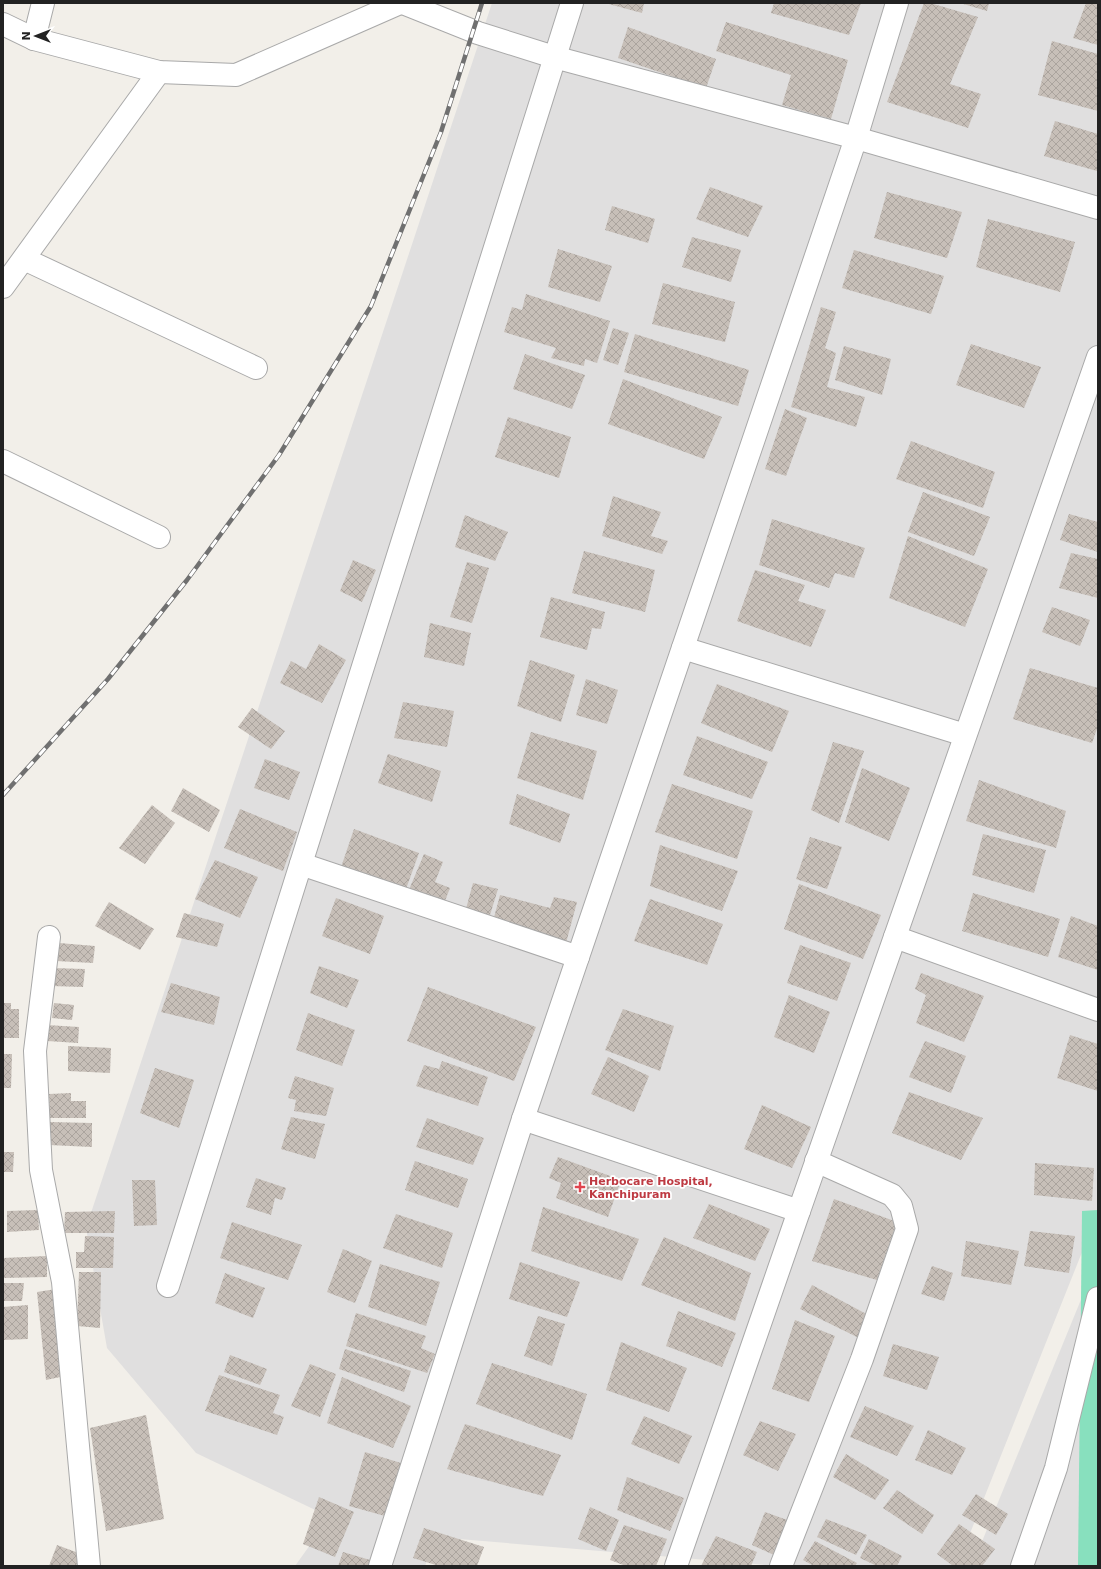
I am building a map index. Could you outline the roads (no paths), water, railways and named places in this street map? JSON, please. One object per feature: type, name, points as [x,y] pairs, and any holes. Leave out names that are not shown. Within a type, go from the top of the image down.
[{"type":"street","points":[[34,39],[43,3]]},
{"type":"street","points":[[3,24],[34,39],[159,72],[236,75],[402,3],[478,33],[554,57],[856,138],[1098,208]]},
{"type":"street","points":[[168,1286],[572,3]]},
{"type":"street","points":[[380,1566],[523,1119],[856,138],[897,3]]},
{"type":"street","points":[[3,287],[159,72]]},
{"type":"street","points":[[24,259],[256,368]]},
{"type":"street","points":[[676,1566],[816,1161],[1098,357]]},
{"type":"street","points":[[3,462],[159,537]]},
{"type":"street","points":[[683,648],[965,735]]},
{"type":"street","points":[[301,864],[578,958]]},
{"type":"street","points":[[49,937],[35,1051],[41,1170],[63,1282],[89,1566]]},
{"type":"street","points":[[895,937],[1098,1010]]},
{"type":"street","points":[[523,1119],[799,1211]]},
{"type":"street","points":[[781,1566],[862,1359],[907,1229],[901,1206],[892,1195],[816,1161]]},
{"type":"street","points":[[1022,1566],[1056,1468],[1098,1298]]},
{"type":"railway","points":[[3,795],[108,679],[187,580],[279,455],[371,306],[441,132],[482,3]]},
{"type":"place","name":"Herbocare Hospital, Kanchipuram","points":[[580,1187]]}]
